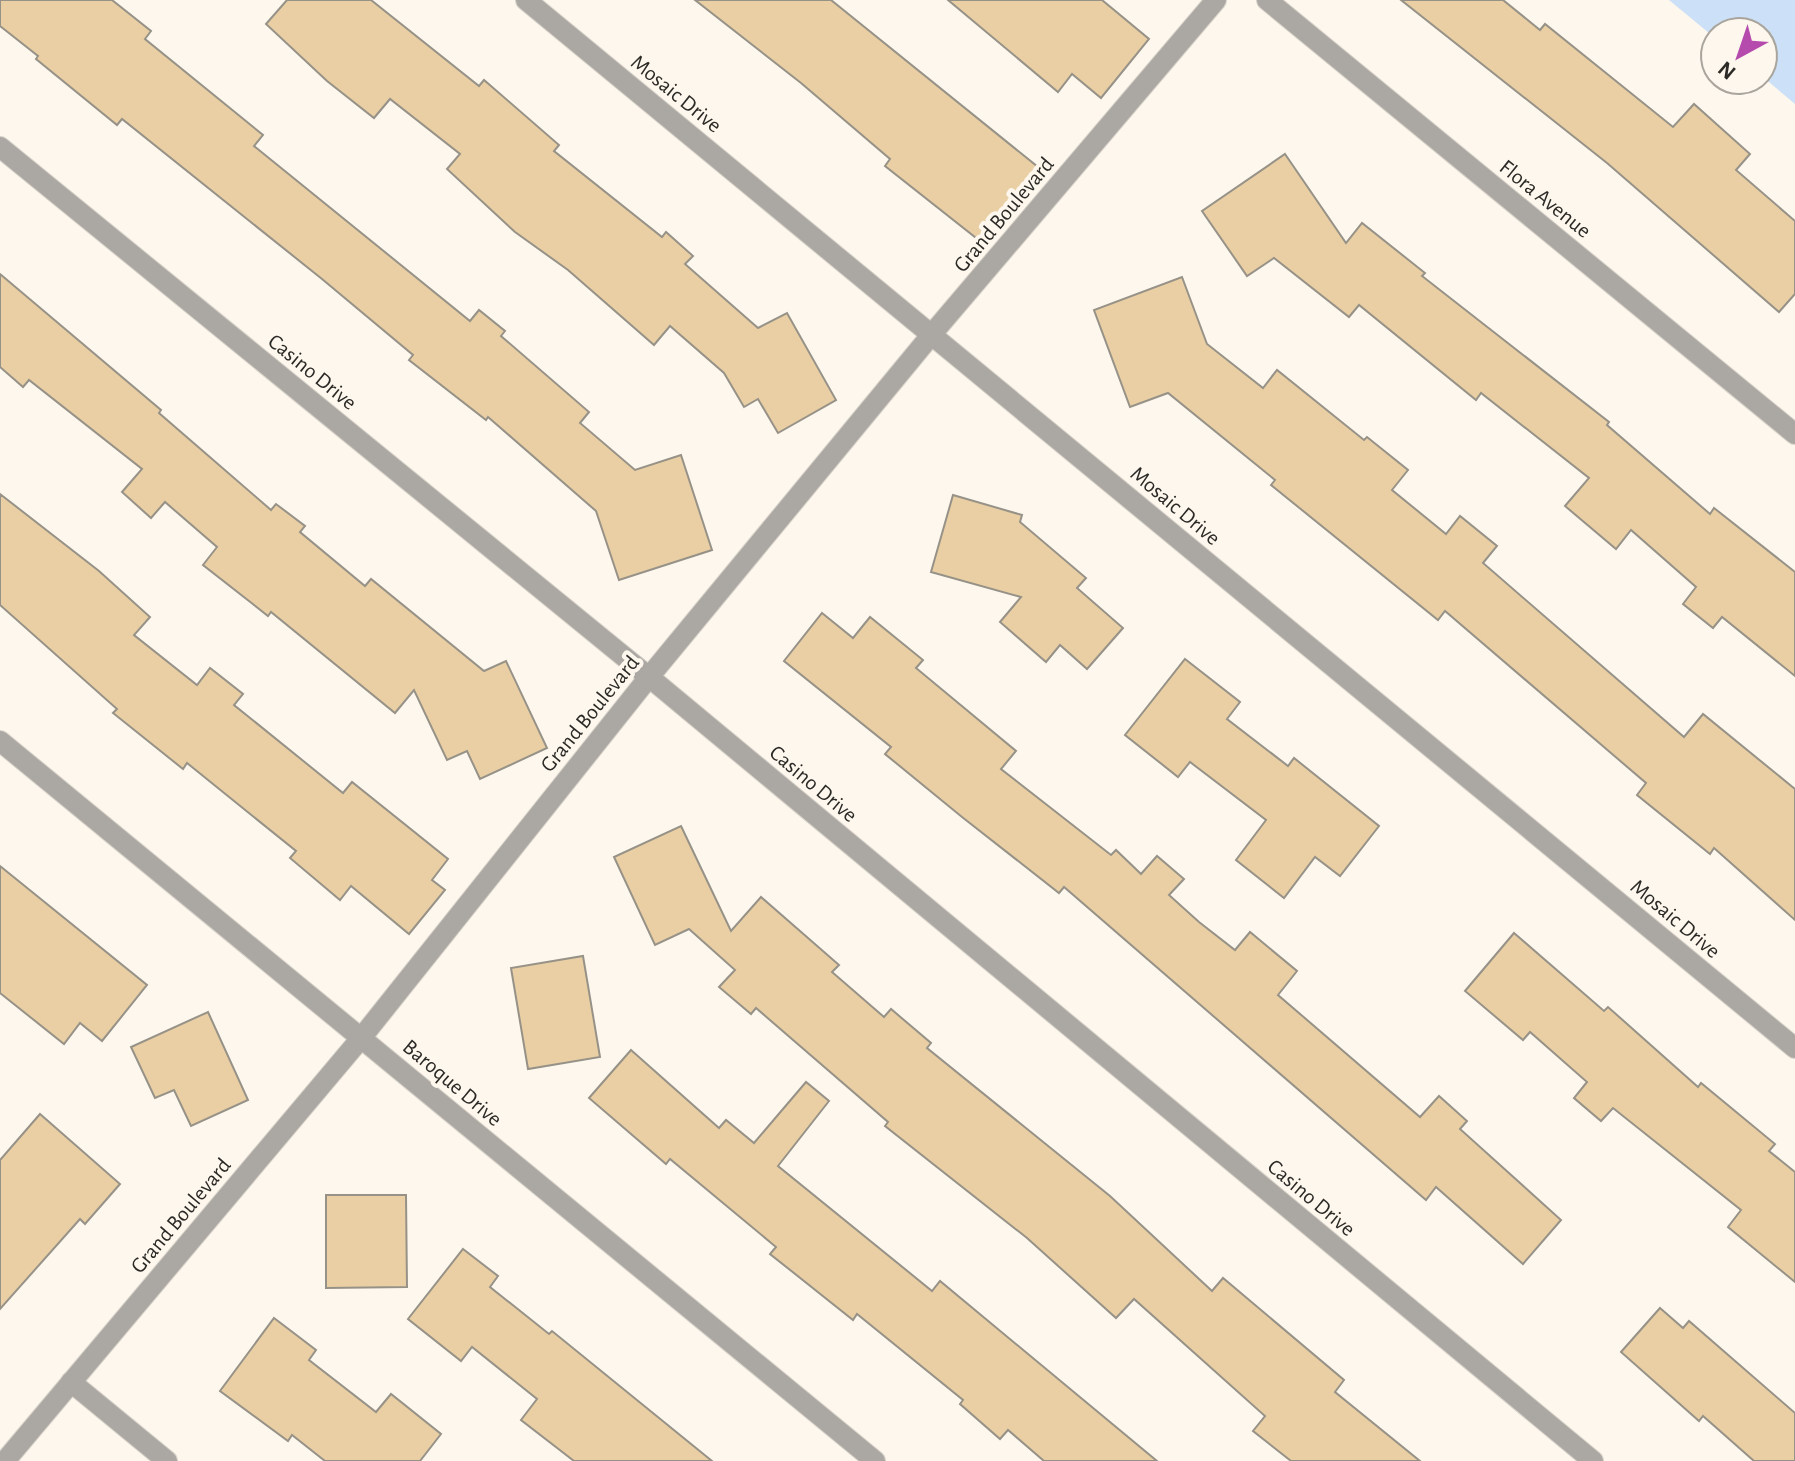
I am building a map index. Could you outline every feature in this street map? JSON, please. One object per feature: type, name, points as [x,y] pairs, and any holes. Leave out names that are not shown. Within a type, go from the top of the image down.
[{"type":"street","name":"Mosaic Drive","points":[[526,0],[1795,1048]]},
{"type":"street","name":"Grand Boulevard","points":[[5,1461],[362,1037],[649,677],[932,334],[1216,0]]},
{"type":"street","name":"Flora Avenue","points":[[1267,0],[1795,434]]},
{"type":"street","name":"Casino Drive","points":[[0,147],[649,677],[1593,1461]]},
{"type":"street","name":"Baroque Drive","points":[[0,741],[875,1461]]},
{"type":"street","points":[[71,1382],[167,1461]]},
{"type":"water","points":[[1669,0],[1795,0],[1795,104],[1779,90],[1779,16],[1699,16],[1699,25]]},
{"type":"building","points":[[0,0],[112,0],[151,31],[145,39],[263,135],[254,146],[470,321],[479,310],[505,331],[501,336],[589,412],[580,423],[635,470],[681,455],[712,550],[619,580],[596,511],[488,417],[486,420],[409,360],[413,355],[322,279],[122,119],[117,125],[36,59],[38,56],[0,26]]},
{"type":"building","points":[[287,0],[371,0],[479,86],[484,80],[559,145],[554,151],[662,237],[666,232],[693,256],[685,264],[758,328],[787,313],[836,400],[778,433],[758,399],[744,407],[724,373],[670,326],[654,345],[568,270],[515,232],[447,169],[460,154],[390,99],[374,118],[327,81],[266,24]]},
{"type":"building","points":[[695,0],[831,0],[1038,167],[980,241],[885,166],[890,159],[801,83]]},
{"type":"building","points":[[948,0],[1102,0],[1149,39],[1101,98],[1072,74],[1058,92]]},
{"type":"building","points":[[1401,0],[1503,0],[1540,30],[1545,24],[1673,127],[1694,104],[1750,154],[1736,170],[1795,221],[1795,294],[1779,312],[1607,163]]},
{"type":"building","points":[[1285,154],[1346,243],[1362,223],[1425,273],[1422,276],[1609,422],[1607,425],[1710,514],[1714,508],[1795,572],[1795,676],[1722,617],[1713,628],[1683,604],[1696,587],[1631,530],[1616,549],[1565,506],[1589,478],[1481,393],[1476,400],[1359,305],[1349,317],[1274,258],[1247,276],[1202,211]]},
{"type":"building","points":[[0,274],[161,410],[159,413],[271,510],[276,504],[305,526],[300,532],[365,586],[371,579],[484,671],[506,661],[547,748],[480,779],[467,751],[447,760],[414,690],[395,713],[271,612],[268,616],[203,565],[217,547],[165,502],[151,518],[122,492],[142,469],[29,380],[23,387],[0,367]]},
{"type":"building","points":[[1182,277],[1207,344],[1263,388],[1277,370],[1364,440],[1367,437],[1408,470],[1392,490],[1446,534],[1460,516],[1497,546],[1483,563],[1684,737],[1703,714],[1795,789],[1795,920],[1714,848],[1710,854],[1637,795],[1646,783],[1445,611],[1438,620],[1271,485],[1275,480],[1168,393],[1130,407],[1094,310]]},
{"type":"building","points":[[0,494],[99,571],[150,617],[134,635],[197,685],[210,668],[243,694],[234,705],[343,793],[352,782],[448,859],[432,880],[445,890],[409,934],[351,886],[340,900],[290,858],[296,851],[187,763],[183,769],[113,713],[117,709],[0,605]]},
{"type":"building","points":[[953,495],[1022,515],[1020,522],[1086,578],[1077,588],[1123,628],[1087,669],[1060,645],[1046,662],[1000,622],[1021,597],[931,572]]},
{"type":"building","points":[[822,613],[853,638],[870,617],[923,660],[916,668],[1016,751],[1001,769],[1111,855],[1116,850],[1141,874],[1157,856],[1184,879],[1169,895],[1235,950],[1250,932],[1297,971],[1278,995],[1420,1117],[1439,1096],[1467,1121],[1460,1129],[1561,1220],[1523,1264],[1436,1187],[1426,1200],[1064,887],[1059,893],[962,817],[885,754],[891,747],[784,661]]},
{"type":"building","points":[[1185,659],[1240,702],[1227,719],[1288,766],[1294,758],[1379,826],[1340,876],[1315,857],[1284,898],[1236,860],[1266,820],[1190,762],[1178,777],[1125,735]]},
{"type":"building","points":[[681,826],[731,931],[761,897],[839,965],[832,972],[884,1017],[891,1009],[931,1043],[927,1048],[1110,1196],[1212,1291],[1223,1278],[1344,1380],[1335,1392],[1420,1461],[1291,1461],[1253,1431],[1265,1416],[1134,1299],[1116,1318],[1027,1238],[885,1126],[888,1122],[756,1008],[751,1014],[719,987],[735,970],[689,929],[655,945],[614,857]]},
{"type":"building","points":[[0,866],[147,985],[102,1041],[80,1023],[64,1044],[0,993]]},
{"type":"building","points":[[1514,933],[1604,1011],[1608,1007],[1698,1087],[1701,1083],[1775,1144],[1769,1151],[1795,1172],[1795,1282],[1728,1227],[1741,1210],[1613,1108],[1601,1121],[1574,1098],[1587,1082],[1530,1032],[1523,1040],[1465,991]]},
{"type":"building","points":[[583,956],[600,1057],[528,1069],[511,968]]},
{"type":"building","points":[[208,1012],[248,1100],[191,1126],[174,1090],[155,1098],[131,1047]]},
{"type":"building","points":[[631,1050],[719,1128],[726,1120],[754,1143],[806,1082],[829,1101],[778,1166],[932,1291],[940,1281],[1157,1461],[1044,1461],[1008,1430],[1000,1439],[960,1404],[963,1400],[857,1314],[853,1320],[770,1254],[776,1247],[670,1159],[666,1164],[589,1098]]},
{"type":"building","points":[[40,1114],[120,1184],[85,1224],[80,1219],[0,1309],[0,1160]]},
{"type":"building","points":[[326,1195],[406,1195],[407,1287],[326,1288]]},
{"type":"building","points":[[463,1249],[498,1276],[490,1287],[549,1334],[552,1331],[712,1461],[574,1461],[521,1420],[537,1399],[472,1347],[461,1361],[408,1319]]},
{"type":"building","points":[[1660,1308],[1683,1328],[1689,1321],[1795,1413],[1795,1461],[1754,1461],[1703,1416],[1699,1421],[1621,1352]]},
{"type":"building","points":[[274,1318],[316,1350],[309,1360],[376,1412],[391,1394],[441,1434],[420,1461],[325,1461],[292,1435],[288,1441],[220,1391]]}]
